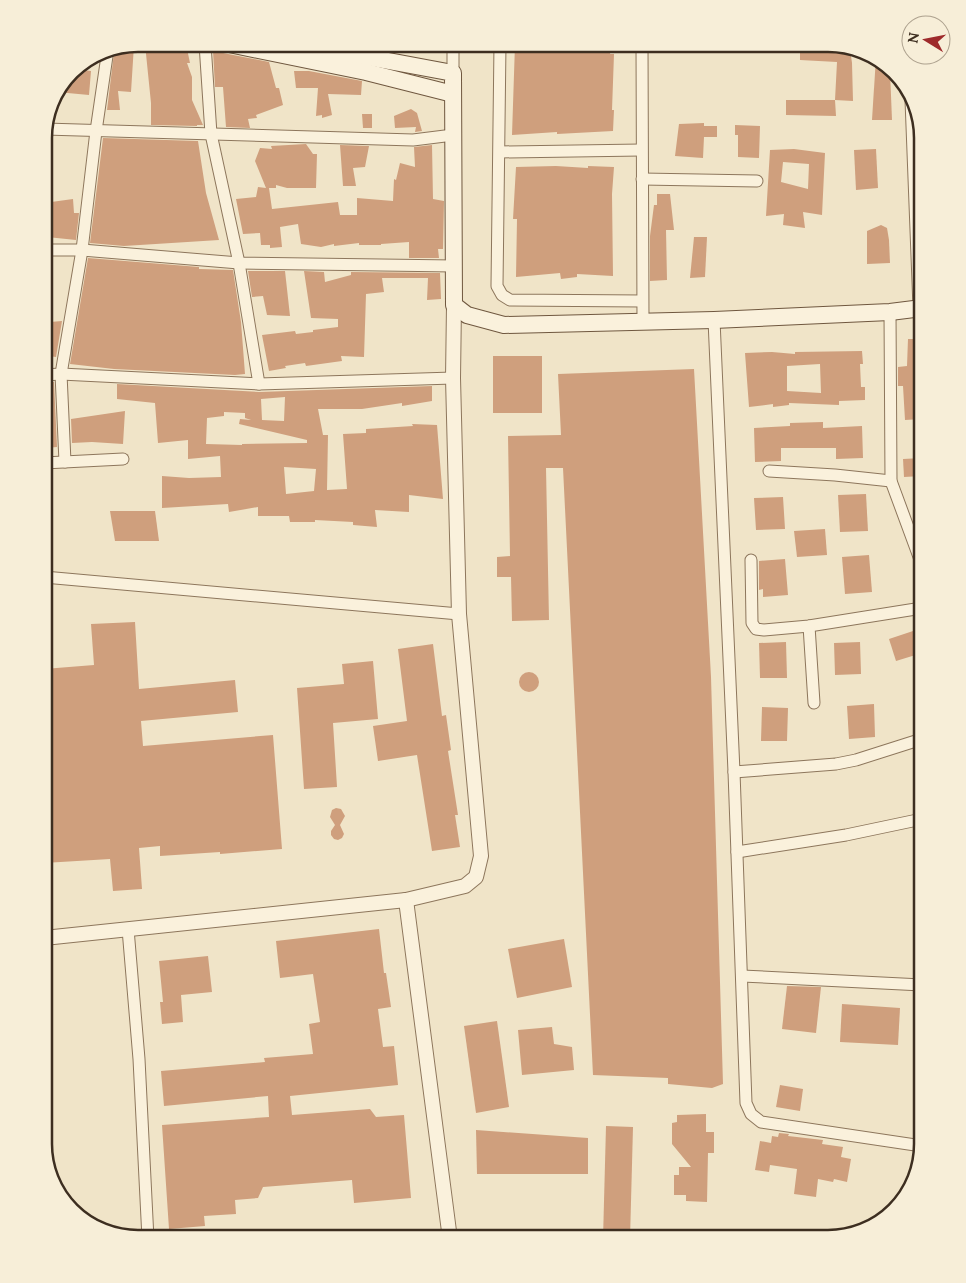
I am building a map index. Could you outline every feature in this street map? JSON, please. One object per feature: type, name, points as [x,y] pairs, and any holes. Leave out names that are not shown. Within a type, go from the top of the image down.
[{"type":"main road","points":[[269,52],[366,72],[453,94]]},
{"type":"main road","points":[[341,52],[453,73],[454,305],[467,315],[504,325],[714,320],[890,312],[914,309]]},
{"type":"street","points":[[206,52],[211,134],[239,263],[259,384]]},
{"type":"street","points":[[453,52],[453,73]]},
{"type":"street","points":[[500,53],[497,286],[502,295],[510,300],[642,301]]},
{"type":"street","points":[[642,53],[643,321]]},
{"type":"street","points":[[65,462],[61,374],[82,250],[107,59]]},
{"type":"street","points":[[912,122],[914,162]]},
{"type":"street","points":[[53,129],[413,140],[453,136]]},
{"type":"street","points":[[500,152],[642,150]]},
{"type":"street","points":[[642,179],[757,181]]},
{"type":"street","points":[[53,250],[82,250],[239,263],[454,266]]},
{"type":"street","points":[[52,937],[406,900],[465,886],[476,877],[481,856],[459,614],[453,378],[454,305]]},
{"type":"street","points":[[890,312],[891,482],[914,544]]},
{"type":"street","points":[[714,320],[734,772],[746,1103],[751,1114],[761,1122],[914,1145]]},
{"type":"street","points":[[53,375],[259,384],[453,378]]},
{"type":"street","points":[[53,463],[123,459]]},
{"type":"street","points":[[769,471],[835,475],[891,482]]},
{"type":"street","points":[[751,560],[752,623],[756,629],[809,626],[914,609]]},
{"type":"street","points":[[53,578],[459,614]]},
{"type":"street","points":[[809,626],[814,703]]},
{"type":"street","points":[[734,772],[836,764],[856,760],[914,742]]},
{"type":"street","points":[[737,852],[846,835],[914,821]]},
{"type":"street","points":[[406,900],[449,1230]]},
{"type":"street","points":[[128,929],[139,1059],[148,1230]]},
{"type":"street","points":[[742,976],[914,985]]},
{"type":"building","points":[[146,52],[188,52],[190,63],[187,63],[192,77],[192,100],[203,125],[151,125],[151,103]]},
{"type":"building","points":[[213,52],[269,62],[283,105],[256,115],[257,118],[248,119],[250,128],[226,127],[223,87],[215,87]]},
{"type":"building","points":[[134,53],[131,92],[118,91],[120,110],[107,110],[114,57]]},
{"type":"building","points":[[515,53],[614,54],[613,131],[512,135]]},
{"type":"building","points":[[800,53],[833,53],[851,55],[853,101],[835,100],[837,62],[800,60]]},
{"type":"building","points":[[875,68],[890,80],[892,120],[872,120]]},
{"type":"building","points":[[87,71],[91,71],[89,95],[66,93]]},
{"type":"building","points":[[294,71],[309,71],[362,81],[361,95],[328,94],[332,115],[322,118],[322,115],[316,116],[318,88],[296,88]]},
{"type":"building","points":[[786,100],[835,100],[836,116],[786,115]]},
{"type":"building","points":[[411,109],[417,113],[422,131],[415,132],[416,127],[395,128],[394,116]]},
{"type":"building","points":[[362,114],[372,114],[372,128],[363,128]]},
{"type":"building","points":[[704,123],[704,126],[717,126],[717,137],[704,137],[703,158],[675,156],[679,124]]},
{"type":"building","points":[[735,125],[760,126],[759,158],[738,157],[738,135],[735,135]]},
{"type":"building","points":[[103,138],[198,141],[206,193],[219,240],[124,246],[90,243]]},
{"type":"building","points":[[306,144],[313,154],[317,154],[316,188],[287,188],[276,185],[276,188],[269,188],[272,209],[338,202],[340,215],[357,215],[357,198],[393,201],[394,179],[396,180],[400,163],[415,167],[414,147],[432,145],[433,199],[444,201],[443,249],[438,249],[439,258],[409,258],[409,242],[381,245],[359,245],[359,243],[334,246],[334,244],[321,247],[301,244],[298,224],[280,227],[282,247],[270,248],[270,245],[261,245],[260,233],[243,234],[236,199],[256,197],[258,187],[266,188],[255,161],[260,148],[272,149],[271,146]]},
{"type":"building","points":[[340,145],[369,146],[365,167],[353,168],[356,186],[343,186]]},
{"type":"building","points":[[794,149],[825,153],[822,215],[803,212],[805,228],[783,225],[784,214],[766,216],[770,150]],"holes":[[[783,162],[809,164],[808,189],[781,182]]]},
{"type":"building","points":[[876,149],[878,188],[856,190],[854,150]]},
{"type":"building","points":[[516,167],[614,167],[612,194],[613,276],[577,274],[577,277],[561,279],[560,273],[516,277],[517,219],[513,219]]},
{"type":"building","points":[[657,194],[670,194],[674,230],[666,230],[667,280],[650,281],[650,236],[654,205],[657,205]]},
{"type":"building","points":[[73,199],[74,213],[79,213],[76,240],[53,238],[53,202]]},
{"type":"building","points":[[881,225],[887,228],[890,263],[867,264],[867,231]]},
{"type":"building","points":[[694,237],[707,237],[705,277],[690,278]]},
{"type":"building","points":[[88,258],[199,267],[199,269],[233,270],[241,322],[245,374],[114,369],[70,364]]},
{"type":"building","points":[[248,271],[285,271],[290,316],[267,315],[263,296],[252,297]]},
{"type":"building","points":[[304,271],[324,272],[325,282],[351,275],[351,272],[440,273],[441,299],[427,300],[428,278],[382,278],[384,292],[366,294],[364,357],[341,356],[342,361],[306,366],[305,363],[269,371],[262,335],[295,331],[296,334],[338,327],[338,319],[311,318]]},
{"type":"building","points":[[62,321],[56,357],[53,357],[53,322]]},
{"type":"building","points":[[908,339],[914,339],[914,419],[905,420],[903,386],[898,386],[898,367],[907,366]]},
{"type":"building","points":[[862,351],[863,364],[860,364],[861,387],[865,387],[865,400],[839,401],[839,405],[789,403],[789,405],[773,407],[773,404],[749,407],[745,353],[772,352],[795,354],[795,352]],"holes":[[[820,364],[821,393],[787,391],[787,366]]]},
{"type":"building","points":[[493,356],[542,356],[542,413],[493,413]]},
{"type":"building","points":[[694,369],[711,677],[723,1084],[712,1088],[668,1084],[668,1078],[593,1075],[563,468],[546,468],[549,620],[512,621],[511,577],[497,577],[497,557],[510,556],[508,436],[561,435],[558,374]]},
{"type":"building","points":[[53,382],[54,382],[57,447],[53,447]]},
{"type":"building","points":[[117,384],[259,392],[432,386],[432,401],[402,406],[402,403],[362,409],[318,409],[323,435],[328,435],[327,490],[347,489],[343,434],[366,433],[366,429],[413,426],[412,424],[437,425],[443,499],[409,495],[409,512],[375,510],[377,527],[353,525],[353,522],[315,520],[315,522],[290,522],[289,516],[258,516],[258,507],[229,512],[228,504],[162,508],[162,476],[189,478],[221,477],[220,456],[188,459],[188,440],[158,443],[155,403],[117,399]],"holes":[[[285,397],[284,421],[262,420],[261,399]],[[224,412],[245,413],[245,418],[251,420],[240,419],[239,424],[307,440],[307,443],[206,444],[207,418],[224,416]],[[284,467],[316,469],[314,491],[286,494]]]},
{"type":"building","points":[[125,411],[123,444],[72,443],[71,419]]},
{"type":"building","points":[[823,422],[823,428],[862,426],[863,458],[836,459],[836,448],[781,448],[781,461],[755,462],[754,428],[790,426],[790,423]]},
{"type":"building","points":[[914,458],[914,476],[904,477],[903,459]]},
{"type":"building","points":[[866,494],[868,531],[840,532],[838,495]]},
{"type":"building","points":[[783,497],[785,529],[756,530],[754,498]]},
{"type":"building","points":[[110,511],[155,511],[159,541],[115,541]]},
{"type":"building","points":[[825,529],[827,555],[797,557],[794,531]]},
{"type":"building","points":[[869,555],[872,592],[845,594],[842,557]]},
{"type":"building","points":[[785,559],[788,595],[763,597],[763,589],[759,590],[759,561]]},
{"type":"building","points":[[135,622],[139,689],[235,680],[238,712],[141,721],[143,746],[273,735],[282,849],[160,856],[160,846],[139,848],[142,889],[113,891],[110,859],[52,862],[52,668],[94,665],[91,624]]},
{"type":"building","points":[[914,631],[914,655],[896,661],[889,639]]},
{"type":"building","points":[[786,642],[787,678],[760,678],[759,643]]},
{"type":"building","points":[[860,642],[861,674],[835,675],[834,643]]},
{"type":"building","points":[[433,644],[442,716],[446,715],[451,750],[448,751],[458,815],[455,815],[460,847],[432,851],[417,755],[378,761],[373,726],[407,721],[398,649]]},
{"type":"building","points":[[373,661],[378,719],[333,723],[337,787],[304,789],[297,688],[344,684],[342,664]]},
{"type":"building","points":[[529,672],[536,675],[539,682],[536,689],[529,692],[522,689],[519,682],[522,675]]},
{"type":"building","points":[[874,704],[875,737],[849,739],[847,706]]},
{"type":"building","points":[[762,707],[788,708],[787,741],[761,741]]},
{"type":"building","points":[[336,808],[341,809],[345,816],[340,825],[344,834],[338,840],[334,839],[331,835],[335,825],[330,817],[332,810]]},
{"type":"building","points":[[379,929],[384,973],[386,973],[391,1007],[378,1009],[383,1047],[394,1046],[398,1085],[290,1096],[292,1115],[370,1109],[376,1117],[404,1115],[411,1198],[354,1203],[352,1180],[263,1187],[258,1198],[235,1200],[236,1214],[204,1216],[205,1226],[169,1229],[162,1125],[269,1117],[268,1096],[164,1106],[161,1071],[265,1062],[264,1058],[313,1054],[309,1024],[320,1022],[313,974],[280,978],[276,941]]},
{"type":"building","points":[[564,939],[572,987],[517,998],[508,949]]},
{"type":"building","points":[[208,956],[212,992],[181,995],[183,1022],[162,1024],[160,1002],[163,1002],[159,961]]},
{"type":"building","points":[[787,986],[821,987],[816,1033],[782,1029]]},
{"type":"building","points":[[842,1004],[900,1008],[898,1045],[840,1042]]},
{"type":"building","points":[[497,1021],[509,1107],[476,1113],[464,1026]]},
{"type":"building","points":[[552,1027],[554,1044],[572,1047],[574,1070],[522,1075],[518,1030]]},
{"type":"building","points":[[780,1085],[803,1089],[800,1111],[776,1107]]},
{"type":"building","points":[[706,1114],[706,1132],[714,1132],[714,1153],[708,1153],[707,1202],[686,1201],[686,1195],[674,1195],[674,1175],[679,1175],[679,1167],[691,1167],[672,1144],[672,1123],[677,1122],[677,1115]]},
{"type":"building","points":[[606,1126],[633,1127],[630,1230],[603,1230]]},
{"type":"building","points":[[476,1130],[588,1138],[588,1174],[477,1174]]},
{"type":"building","points":[[779,1133],[789,1134],[788,1136],[823,1140],[822,1144],[843,1147],[841,1157],[851,1159],[847,1182],[834,1179],[833,1182],[818,1179],[816,1197],[794,1194],[797,1169],[770,1165],[769,1172],[755,1170],[760,1141],[771,1143],[772,1136],[778,1137]]}]
